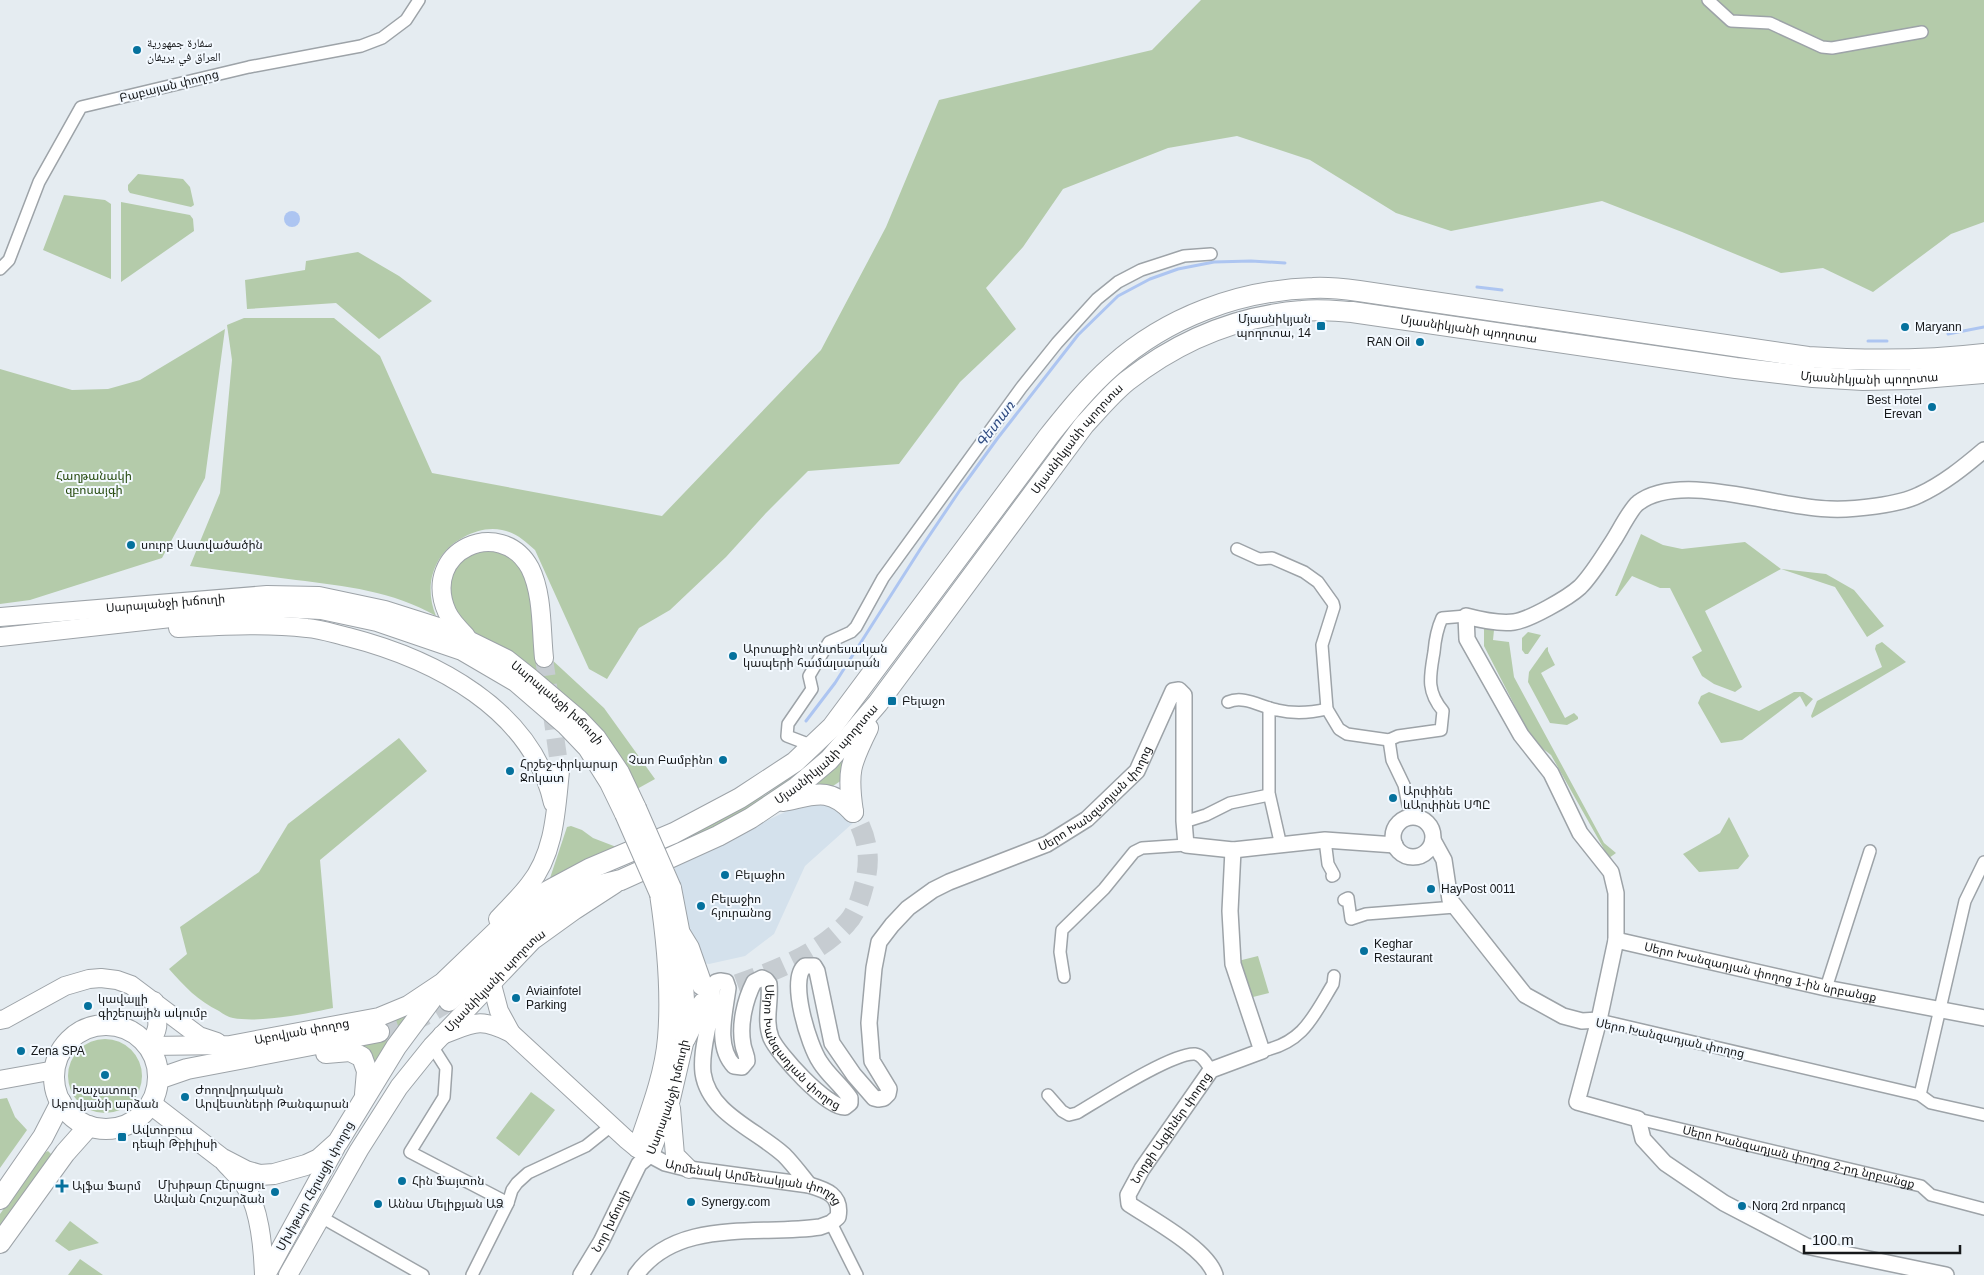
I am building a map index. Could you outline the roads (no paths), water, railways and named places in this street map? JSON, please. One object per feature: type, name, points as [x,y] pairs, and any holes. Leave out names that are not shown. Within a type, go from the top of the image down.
[{"type":"highway","name":"Մյասնիկյանի պողոտա","points":[[396,1047],[445,981],[518,911],[534,899],[589,869],[674,833],[740,798],[796,762],[832,727],[1048,437],[1084,393],[1112,365],[1132,350],[1172,325],[1206,308],[1262,292],[1315,287],[1359,290],[1808,357],[1864,361],[1910,361],[1984,354]]},
{"type":"highway","name":"Մյասնիկյանի պողոտա","points":[[621,880],[718,836],[751,818],[797,787],[830,760],[878,703],[1071,441],[1107,400],[1128,381],[1160,358],[1189,342],[1246,320],[1304,311],[1352,312],[1736,368],[1813,377],[1863,380],[1911,379],[1984,373]]},
{"type":"highway","points":[[773,803],[826,795],[835,796],[854,812],[849,780],[851,767],[878,703]]},
{"type":"highway","points":[[449,1002],[519,932],[547,910],[588,888],[621,880]]},
{"type":"highway","points":[[680,935],[689,948],[702,994],[685,1039]]},
{"type":"highway","points":[[105,1025],[119,1027],[133,1033],[148,1046],[153,1055],[158,1079],[156,1092],[150,1104],[138,1118],[120,1127],[101,1129],[89,1126],[76,1119],[61,1102],[55,1087],[55,1070],[59,1056],[66,1044],[77,1034],[90,1028],[105,1025]]},
{"type":"highway","name":"Աբովյան փողոց","points":[[158,1079],[187,1070],[379,1032]]},
{"type":"highway","name":"Մխիթար Հերացի փողոց","points":[[338,1142],[396,1047]]},
{"type":"highway","points":[[255,1056],[277,1060],[354,1051],[362,1057],[366,1066],[367,1085],[364,1099]]},
{"type":"highway","points":[[0,1199],[43,1137],[61,1102]]},
{"type":"highway","points":[[150,1104],[221,1158],[246,1171],[260,1175],[274,1174],[306,1166],[318,1159],[338,1142]]},
{"type":"highway","points":[[0,1243],[65,1153],[89,1126]]},
{"type":"main road","points":[[469,640],[448,613],[442,590],[444,574],[450,560],[460,551],[479,543],[496,543],[515,552],[531,570],[537,591],[544,658]]},
{"type":"main road","name":"Սարալանջի խճուղի","points":[[0,617],[267,594],[319,596],[385,610],[448,630],[507,659],[578,718],[597,738],[620,772],[631,811],[666,891],[680,935],[685,1000],[685,1039],[671,1099],[642,1156]]},
{"type":"main road","name":"Սարալանջի խճուղի","points":[[0,637],[234,611],[280,608],[321,610],[377,622],[462,651],[515,682],[566,726],[587,748],[609,783],[631,811]]},
{"type":"main road","points":[[121,624],[168,628],[277,625],[310,628],[390,649],[438,669],[472,690],[506,719],[536,759],[549,785],[556,816]]},
{"type":"main road","points":[[445,981],[458,961],[529,885],[547,852],[556,816],[560,771]]},
{"type":"main road","name":"Մյասնիկյանի պողոտա","points":[[399,1088],[437,1040],[532,941],[574,910],[621,880]]},
{"type":"main road","name":"Սարալանջի խճուղի","points":[[642,1156],[667,1039],[669,999],[666,891]]},
{"type":"main road","points":[[0,1020],[13,1015],[65,986],[89,979],[117,980],[131,985],[199,1036],[230,1046]]},
{"type":"main road","name":"Աբովյան փողոց","points":[[148,1046],[230,1046],[379,1017],[408,1005],[445,981]]},
{"type":"main road","name":"Արմենակ Արմենակյան փողոց","points":[[491,982],[499,1011],[511,1032],[642,1156]]},
{"type":"main road","points":[[148,1046],[156,1036],[159,1026],[154,1001]]},
{"type":"main road","name":"Արմենակ Արմենակյան փողոց","points":[[437,1040],[474,1023],[493,1024],[511,1032]]},
{"type":"main road","points":[[0,1080],[55,1070]]},
{"type":"main road","name":"Մխիթար Հերացի փողոց","points":[[288,1275],[359,1150],[399,1088]]},
{"type":"main road","points":[[671,1099],[673,1149],[678,1159],[689,1169]]},
{"type":"main road","name":"Մխիթար Հերացի փողոց","points":[[265,1275],[338,1142]]},
{"type":"main road","points":[[221,1158],[244,1184],[252,1203],[258,1221],[265,1275]]},
{"type":"street","name":"Բաբայան փողոց","points":[[0,269],[9,260],[39,182],[81,107],[249,67],[360,46],[382,38],[406,20],[418,0]]},
{"type":"street","points":[[1708,0],[1731,21],[1770,24],[1822,47],[1832,48],[1922,32]]},
{"type":"street","points":[[813,746],[787,736],[788,724],[812,689],[809,676],[829,642],[852,632],[856,627],[883,578],[1022,388],[1058,343],[1097,299],[1118,282],[1141,270],[1184,256],[1211,254]]},
{"type":"street","points":[[1237,549],[1259,559],[1272,558],[1304,572],[1318,582],[1334,607],[1322,645],[1327,709],[1339,728],[1348,734],[1389,740],[1398,736],[1441,730],[1443,712],[1431,690],[1430,673],[1437,629],[1442,618],[1466,616],[1488,622],[1513,622],[1525,620],[1555,603],[1580,587],[1637,503],[1662,492],[1691,488],[1828,510],[1857,509],[1918,496],[1946,480],[1984,450]]},
{"type":"street","points":[[1466,616],[1467,639],[1521,735],[1551,773],[1580,833],[1611,872],[1616,893],[1616,940],[1599,1020]]},
{"type":"street","name":"Սերո Խանզադյան փողոց","points":[[808,1184],[784,1155],[735,1119],[716,1101],[708,1089],[703,1071],[703,1043],[709,1020],[713,986],[716,982],[726,982],[728,988],[723,1041],[728,1057],[734,1066],[742,1067],[747,1061],[743,1046],[742,1026],[746,1004],[754,982],[758,978],[764,979],[769,988],[767,1016],[771,1036],[778,1050],[811,1086],[835,1104],[845,1106],[850,1103],[850,1098],[819,1061],[802,1018],[800,971],[805,966],[814,966],[817,971],[832,1044],[854,1075],[874,1098],[883,1099],[888,1094],[889,1089],[872,1061],[868,1023],[874,968],[880,942],[892,925],[908,908],[933,890],[1047,844],[1087,819],[1137,771],[1170,694],[1177,690],[1184,694],[1184,822],[1186,845]]},
{"type":"street","points":[[1228,702],[1235,699],[1244,700],[1293,713],[1327,709]]},
{"type":"street","points":[[1269,708],[1269,795],[1281,846]]},
{"type":"street","points":[[1389,740],[1392,760],[1404,786],[1410,813]]},
{"type":"street","points":[[1184,822],[1206,815],[1230,803],[1269,795]]},
{"type":"street","points":[[1410,813],[1428,822],[1431,827],[1433,848],[1421,855],[1408,856],[1402,853],[1395,845],[1394,832],[1396,826],[1410,813]]},
{"type":"street","points":[[1064,977],[1060,952],[1062,930],[1118,874],[1126,860],[1134,852],[1142,848],[1186,845],[1233,850],[1325,840],[1395,845]]},
{"type":"street","points":[[1325,840],[1328,864],[1334,875],[1332,876]]},
{"type":"street","name":"Սերո Խանզադյան փողոց","points":[[1433,848],[1444,860],[1450,900],[1455,908],[1470,924],[1525,995],[1563,1016],[1582,1020],[1599,1020],[1920,1095],[1931,1103],[1984,1116]]},
{"type":"street","points":[[1233,850],[1230,911],[1233,964],[1262,1051]]},
{"type":"street","points":[[1826,988],[1870,851]]},
{"type":"street","points":[[1920,1095],[1964,901],[1984,862]]},
{"type":"street","points":[[1344,900],[1348,898],[1351,920],[1366,914],[1455,908]]},
{"type":"street","name":"Սերո Խանզադյան փողոց 1-ին նրբանցք","points":[[1616,940],[1826,988],[1984,1018]]},
{"type":"street","points":[[1211,1070],[1262,1051],[1279,1048],[1295,1038],[1307,1027],[1333,984],[1334,976]]},
{"type":"street","name":"Սերո Խանզադյան փողոց 2-րդ նրբանցք","points":[[1599,1020],[1577,1102],[1638,1119],[1921,1186],[1931,1195],[1984,1209]]},
{"type":"street","points":[[437,1040],[446,1068],[444,1097],[410,1152],[508,1203]]},
{"type":"street","name":"Նորքի Այգիներ փողոց","points":[[1048,1095],[1062,1111],[1069,1115],[1077,1113],[1166,1062],[1195,1054],[1201,1056],[1211,1070],[1142,1169],[1128,1195],[1129,1204],[1197,1250],[1212,1268],[1215,1275]]},
{"type":"street","points":[[1638,1119],[1643,1139],[1665,1163],[1724,1203],[1806,1246],[1941,1274]]},
{"type":"street","points":[[472,1275],[508,1203],[516,1182],[528,1173],[586,1146],[611,1126]]},
{"type":"street","name":"Արմենակ Արմենակյան փողոց","points":[[636,1275],[645,1263],[657,1253],[673,1245],[702,1235],[715,1233],[806,1229],[831,1223],[838,1217],[839,1204],[825,1190],[808,1184],[689,1169],[642,1156]]},
{"type":"street","name":"Նոր խճուղի","points":[[582,1275],[602,1242],[642,1156]]},
{"type":"street","points":[[321,1217],[423,1275]]},
{"type":"street","points":[[831,1223],[857,1275]]},
{"type":"water","points":[[289,211],[295,211],[300,216],[298,225],[289,227],[284,222],[284,216]]},
{"type":"waterway","name":"Գետառ","points":[[806,721],[835,683],[921,548],[997,439],[1078,335],[1118,296],[1150,279],[1178,269],[1214,262],[1251,261],[1285,263]]},
{"type":"waterway","name":"Գետառ","points":[[1477,287],[1502,290]]},
{"type":"waterway","name":"Գետառ","points":[[1948,334],[1984,327]]},
{"type":"waterway","name":"Գետառ","points":[[1868,341],[1887,341]]},
{"type":"tunnel","points":[[544,658],[560,771]]},
{"type":"tunnel","points":[[709,994],[801,958],[833,936],[847,923],[860,900],[868,866],[865,839],[853,812]]},
{"type":"tunnel","points":[[379,1032],[416,1020],[449,1001]]},
{"type":"place","name":"سفارة جمهورية العراق في يريفان","points":[[137,50]]},
{"type":"place","name":"Մյասնիկյան պողոտա, 14","points":[[1321,326]]},
{"type":"place","name":"Maryann","points":[[1905,327]]},
{"type":"place","name":"RAN Oil","points":[[1420,342]]},
{"type":"place","name":"Best Hotel Erevan","points":[[1932,407]]},
{"type":"place","name":"սուրբ Աստվածածին","points":[[131,545]]},
{"type":"place","name":"Արտաքին տնտեսական կապերի համալսարան","points":[[733,656]]},
{"type":"place","name":"Բելաջո","points":[[892,701]]},
{"type":"place","name":"Չաո Բամբինո","points":[[723,760]]},
{"type":"place","name":"Հրշեջ-փրկարար Ջոկատ","points":[[510,771]]},
{"type":"place","name":"Արփինե ևԱրփինե ՍՊԸ","points":[[1393,798]]},
{"type":"place","name":"Բելաջիո","points":[[725,875]]},
{"type":"place","name":"HayPost 0011","points":[[1431,889]]},
{"type":"place","name":"Բելաջիո հյուրանոց","points":[[701,906]]},
{"type":"place","name":"Keghar Restaurant","points":[[1364,951]]},
{"type":"place","name":"Aviainfotel Parking","points":[[516,998]]},
{"type":"place","name":"կավալլի գիշերային ակումբ","points":[[88,1006]]},
{"type":"place","name":"Zena SPA","points":[[21,1051]]},
{"type":"place","name":"Խաչատուր Աբովյանի արձան","points":[[105,1075]]},
{"type":"place","name":"Ժողովրդական Արվեստների Թանգարան","points":[[185,1097]]},
{"type":"place","name":"Ավտոբուս դեպի Թբիլիսի","points":[[122,1137]]},
{"type":"place","name":"Հին Ֆայտոն","points":[[402,1181]]},
{"type":"place","name":"Ալֆա Ֆարմ","points":[[62,1186]]},
{"type":"place","name":"Մխիթար Հերացու Անվան Հուշարձան","points":[[275,1192]]},
{"type":"place","name":"Synergy.com","points":[[691,1202]]},
{"type":"place","name":"Աննա Մելիքյան ԱՁ","points":[[378,1204]]},
{"type":"place","name":"Norq 2rd nrpancq","points":[[1742,1206]]},
{"type":"park label","name":"Հաղթանակի զբոսայգի","points":[[94,483]]}]
